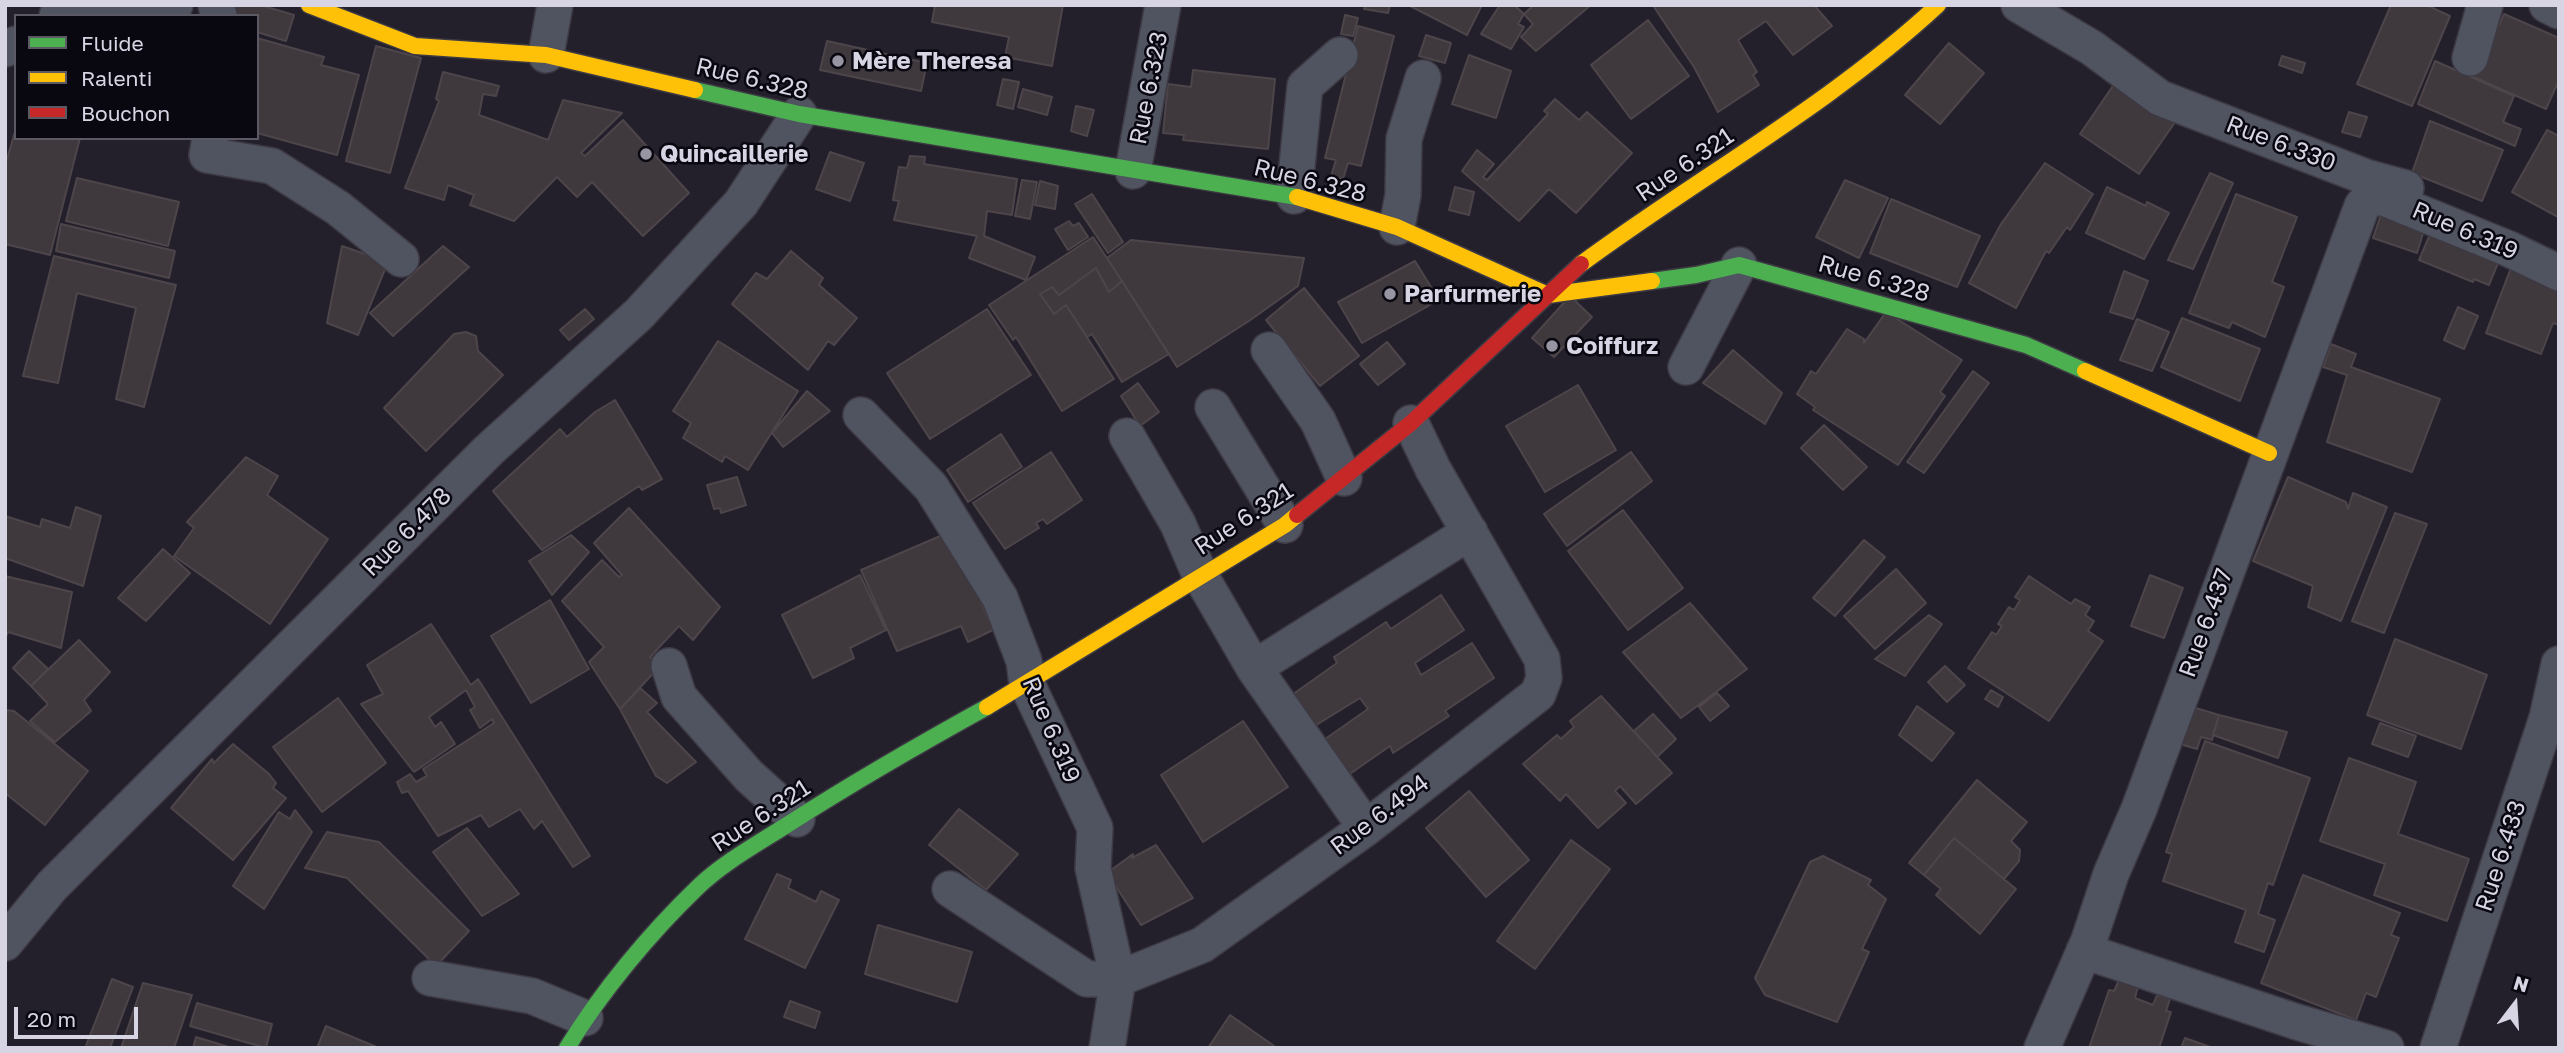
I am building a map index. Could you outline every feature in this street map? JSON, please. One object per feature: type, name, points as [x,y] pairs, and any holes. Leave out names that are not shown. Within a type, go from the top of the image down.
[{"type":"street","points":[[78,14],[175,5]]},
{"type":"street","name":"Rue 6.328","points":[[309,5],[415,46],[546,55],[799,114],[1294,196],[1396,227],[1548,295],[1696,275],[1739,265],[2026,345],[2269,453]]},
{"type":"street","points":[[546,55],[555,5]]},
{"type":"street","name":"Rue 6.323","points":[[1133,170],[1163,5]]},
{"type":"street","name":"Rue 6.321","points":[[567,1048],[585,1018],[644,946],[699,886],[746,851],[877,768],[1027,684],[1285,525],[1411,423],[1582,263],[1802,113],[1911,30],[1938,5]]},
{"type":"street","name":"Rue 6.330","points":[[2019,5],[2092,48],[2160,98],[2366,177],[2523,229],[2559,249]]},
{"type":"street","points":[[2470,58],[2485,5]]},
{"type":"street","points":[[2547,5],[2559,11]]},
{"type":"street","points":[[1294,196],[1305,86],[1340,55]]},
{"type":"street","points":[[1396,227],[1403,195],[1404,139],[1423,78]]},
{"type":"street","name":"Rue 6.478","points":[[5,943],[52,886],[461,478],[639,314],[741,204],[799,114]]},
{"type":"street","points":[[210,140],[208,155],[272,166],[338,208],[401,259]]},
{"type":"street","name":"Rue 6.319","points":[[2369,198],[2384,198],[2509,248],[2559,272]]},
{"type":"street","name":"Rue 6.437","points":[[2042,1048],[2084,951],[2362,206],[2369,198]]},
{"type":"street","points":[[1686,367],[1739,265]]},
{"type":"street","points":[[1269,351],[1318,421],[1343,478]]},
{"type":"street","points":[[1213,407],[1285,525]]},
{"type":"street","name":"Rue 6.319","points":[[861,415],[931,487],[1000,598],[1024,662],[1027,684],[1095,828],[1093,868],[1118,979],[1107,1048]]},
{"type":"street","name":"Rue 6.494","points":[[950,889],[1087,979],[1118,979],[1202,945],[1366,828],[1538,694],[1544,678],[1542,659],[1433,469],[1411,423]]},
{"type":"street","points":[[1126,436],[1178,524],[1200,575],[1254,668],[1366,828]]},
{"type":"street","points":[[1254,668],[1470,532]]},
{"type":"street","name":"Rue 6.433","points":[[2438,1048],[2547,718],[2559,664]]},
{"type":"street","points":[[669,666],[679,697],[749,776],[797,819]]},
{"type":"street","points":[[2084,951],[2297,1022],[2386,1048]]},
{"type":"street","points":[[430,978],[533,996],[585,1018]]},
{"type":"building","points":[[236,5],[260,5],[294,15],[286,41],[259,33],[259,14],[234,14]]},
{"type":"building","points":[[935,5],[1063,5],[1052,66],[1005,57],[1009,37],[932,22]]},
{"type":"building","points":[[1365,5],[1390,5],[1388,13],[1364,9]]},
{"type":"building","points":[[1408,5],[1482,5],[1467,35]]},
{"type":"building","points":[[1500,5],[1514,5],[1524,14],[1518,24],[1524,27],[1511,49],[1481,34]]},
{"type":"building","points":[[1534,5],[1591,5],[1536,51],[1521,37],[1533,24],[1524,14]]},
{"type":"building","points":[[1814,5],[1832,26],[1793,55],[1766,21],[1738,40],[1757,72],[1753,75],[1759,85],[1718,112],[1694,67],[1654,7]]},
{"type":"building","points":[[2391,5],[2426,5],[2450,16],[2412,106],[2357,84]]},
{"type":"building","points":[[2504,14],[2559,38],[2559,80],[2546,109],[2469,75],[2492,22],[2499,25]]},
{"type":"building","points":[[1345,15],[1358,18],[1353,36],[1341,34]]},
{"type":"building","points":[[1648,20],[1689,76],[1631,119],[1591,65]]},
{"type":"building","points":[[1358,26],[1394,36],[1361,166],[1348,163],[1343,179],[1331,176],[1336,160],[1325,158]]},
{"type":"building","points":[[1426,35],[1451,43],[1445,63],[1419,56]]},
{"type":"building","points":[[259,39],[324,57],[321,65],[359,75],[337,155],[259,134]]},
{"type":"building","points":[[827,41],[927,63],[921,91],[820,70]]},
{"type":"building","points":[[1949,43],[1984,73],[1940,124],[1905,95]]},
{"type":"building","points":[[376,46],[421,58],[390,173],[346,161]]},
{"type":"building","points":[[1469,55],[1511,71],[1496,118],[1452,104]]},
{"type":"building","points":[[2282,56],[2305,63],[2302,73],[2279,65]]},
{"type":"building","points":[[2435,61],[2514,96],[2503,122],[2521,129],[2515,146],[2418,104]]},
{"type":"building","points":[[1193,70],[1275,79],[1268,149],[1183,140],[1184,135],[1163,133],[1168,84],[1191,87]]},
{"type":"building","points":[[443,72],[499,86],[496,96],[483,94],[479,115],[548,140],[563,100],[622,113],[581,153],[585,156],[623,120],[689,193],[643,236],[592,182],[577,197],[557,177],[514,221],[470,205],[474,195],[448,185],[444,200],[405,188],[439,101],[436,99]]},
{"type":"building","points":[[2119,77],[2178,118],[2139,174],[2080,134]]},
{"type":"building","points":[[1003,79],[1019,82],[1013,109],[997,105]]},
{"type":"building","points":[[1023,89],[1052,97],[1047,115],[1018,107]]},
{"type":"building","points":[[1555,99],[1579,120],[1587,112],[1632,153],[1576,213],[1549,189],[1519,221],[1462,171],[1477,150],[1494,164],[1483,177],[1487,180],[1548,114],[1544,111]]},
{"type":"building","points":[[1076,106],[1094,110],[1087,136],[1071,131]]},
{"type":"building","points":[[2349,112],[2367,117],[2360,137],[2342,132]]},
{"type":"building","points":[[2430,121],[2503,150],[2482,201],[2412,173]]},
{"type":"building","points":[[2547,130],[2559,136],[2558,217],[2512,192]]},
{"type":"building","points":[[14,135],[14,140],[79,140],[50,255],[5,244],[5,166]]},
{"type":"building","points":[[830,152],[864,163],[850,201],[816,189]]},
{"type":"building","points":[[910,156],[925,157],[924,164],[1017,179],[1012,215],[987,211],[984,236],[1035,257],[1026,280],[969,258],[977,236],[894,220],[899,201],[893,200],[899,167],[907,168]]},
{"type":"building","points":[[2045,163],[2093,194],[2070,230],[2067,227],[2049,253],[2046,251],[2016,308],[1969,283],[2001,224]]},
{"type":"building","points":[[2210,173],[2233,183],[2193,269],[2168,260]]},
{"type":"building","points":[[77,178],[179,202],[168,246],[66,221]]},
{"type":"building","points":[[1022,180],[1037,182],[1030,219],[1015,216]]},
{"type":"building","points":[[1845,180],[1888,198],[1859,258],[1816,237]]},
{"type":"building","points":[[1040,181],[1058,186],[1055,209],[1035,205]]},
{"type":"building","points":[[1455,187],[1474,192],[1469,215],[1449,210]]},
{"type":"building","points":[[2107,187],[2146,206],[2147,202],[2169,213],[2144,259],[2086,233]]},
{"type":"building","points":[[1092,194],[1123,242],[1108,253],[1075,204]]},
{"type":"building","points":[[2236,194],[2297,217],[2272,282],[2284,287],[2265,337],[2232,322],[2229,328],[2189,313]]},
{"type":"building","points":[[1891,199],[1980,236],[1957,287],[1870,253]]},
{"type":"building","points":[[2384,206],[2424,230],[2417,253],[2373,238]]},
{"type":"building","points":[[1069,221],[1073,226],[1079,223],[1088,237],[1068,250],[1055,229]]},
{"type":"building","points":[[61,224],[175,251],[169,278],[56,251]]},
{"type":"building","points":[[2434,225],[2502,253],[2489,285],[2474,279],[2473,282],[2419,260]]},
{"type":"building","points":[[1093,237],[1122,281],[1109,292],[1096,268],[1059,295],[1052,287],[1040,294],[1054,314],[1066,305],[1114,379],[1062,411],[1016,337],[1013,340],[989,305]]},
{"type":"building","points":[[1131,240],[1304,258],[1298,286],[1177,367],[1107,258]]},
{"type":"building","points":[[342,246],[388,262],[358,335],[327,323]]},
{"type":"building","points":[[443,246],[469,267],[393,336],[370,313]]},
{"type":"building","points":[[791,251],[823,278],[819,285],[857,318],[834,345],[828,341],[808,370],[732,304],[756,273],[767,279]]},
{"type":"building","points":[[54,256],[176,285],[144,407],[116,399],[136,308],[77,293],[58,383],[23,376]]},
{"type":"building","points":[[2514,260],[2559,277],[2559,325],[2553,323],[2541,354],[2486,333]]},
{"type":"building","points":[[1415,261],[1439,300],[1362,343],[1338,302]]},
{"type":"building","points":[[1096,268],[1109,292],[1122,281],[1169,354],[1122,382],[1092,334],[1087,337],[1066,305],[1054,314],[1040,294],[1052,287],[1059,295]]},
{"type":"building","points":[[2124,271],[2148,281],[2133,319],[2110,312]]},
{"type":"building","points":[[1304,288],[1359,356],[1320,386],[1266,320]]},
{"type":"building","points":[[1570,296],[1592,317],[1554,357],[1532,338]]},
{"type":"building","points":[[2458,307],[2478,316],[2464,349],[2444,340]]},
{"type":"building","points":[[585,309],[594,319],[569,340],[560,330]]},
{"type":"building","points":[[987,309],[1031,375],[930,439],[887,373]]},
{"type":"building","points":[[1886,312],[1962,360],[1940,392],[1945,396],[1898,465],[1813,410],[1815,407],[1797,394],[1811,371],[1816,374],[1847,329],[1864,339],[1864,343]]},
{"type":"building","points":[[2182,318],[2260,349],[2240,401],[2161,367]]},
{"type":"building","points":[[2137,319],[2169,332],[2152,371],[2120,360]]},
{"type":"building","points":[[466,332],[476,336],[478,351],[503,375],[426,451],[384,408],[454,334]]},
{"type":"building","points":[[718,341],[798,391],[748,470],[725,456],[722,462],[683,438],[691,423],[673,411]]},
{"type":"building","points":[[1387,342],[1405,364],[1378,385],[1360,364]]},
{"type":"building","points":[[2331,344],[2356,354],[2351,367],[2440,399],[2412,472],[2327,442],[2347,375],[2323,367]]},
{"type":"building","points":[[1733,350],[1782,393],[1765,424],[1703,383]]},
{"type":"building","points":[[1973,371],[1989,383],[1924,473],[1907,462]]},
{"type":"building","points":[[1138,383],[1159,412],[1140,426],[1121,396]]},
{"type":"building","points":[[1578,385],[1616,450],[1545,492],[1506,426]]},
{"type":"building","points":[[807,391],[830,411],[783,447],[772,433]]},
{"type":"building","points":[[615,400],[662,479],[642,490],[639,486],[542,550],[493,491],[560,429],[567,437],[595,412]]},
{"type":"building","points":[[1824,425],[1867,467],[1843,490],[1801,448]]},
{"type":"building","points":[[1001,434],[1022,467],[968,502],[947,470]]},
{"type":"building","points":[[1051,452],[1082,500],[1047,524],[1043,519],[1036,523],[1039,528],[1005,549],[973,503]]},
{"type":"building","points":[[1631,452],[1652,481],[1567,546],[1544,514]]},
{"type":"building","points":[[246,457],[278,476],[267,495],[328,539],[270,624],[174,556],[194,528],[187,522]]},
{"type":"building","points":[[737,477],[746,505],[721,513],[720,508],[714,509],[707,485]]},
{"type":"building","points":[[2288,477],[2346,502],[2348,509],[2353,493],[2387,507],[2341,621],[2308,607],[2313,586],[2253,561]]},
{"type":"building","points":[[76,507],[101,516],[83,586],[5,558],[5,516],[40,527],[42,519],[70,528]]},
{"type":"building","points":[[629,508],[720,607],[693,640],[679,626],[650,657],[660,666],[620,709],[589,662],[604,647],[562,601],[602,560],[619,577],[622,575],[594,543]]},
{"type":"building","points":[[1623,510],[1683,588],[1628,630],[1568,551]]},
{"type":"building","points":[[2395,513],[2427,524],[2384,633],[2352,621]]},
{"type":"building","points":[[952,531],[993,630],[968,642],[961,626],[897,651],[861,570]]},
{"type":"building","points":[[571,535],[589,552],[552,595],[529,561]]},
{"type":"building","points":[[1864,540],[1885,557],[1835,616],[1813,598]]},
{"type":"building","points":[[163,549],[190,573],[146,621],[118,598]]},
{"type":"building","points":[[1896,569],[1926,603],[1875,649],[1844,616]]},
{"type":"building","points":[[860,575],[886,630],[850,648],[854,658],[813,678],[782,615]]},
{"type":"building","points":[[2150,575],[2183,588],[2164,638],[2131,626]]},
{"type":"building","points":[[5,576],[72,592],[61,648],[8,632],[5,638]]},
{"type":"building","points":[[2029,576],[2071,604],[2075,599],[2090,607],[2085,615],[2094,621],[2088,631],[2103,641],[2049,721],[1968,668],[1992,632],[1996,635],[2002,626],[1998,624],[2009,607],[2014,610],[2020,600],[2015,597]]},
{"type":"building","points":[[1441,595],[1464,630],[1415,663],[1421,675],[1472,643],[1494,678],[1445,711],[1449,716],[1393,753],[1390,746],[1344,778],[1318,744],[1368,709],[1360,698],[1313,727],[1289,697],[1337,663],[1334,657],[1386,622],[1391,629]]},
{"type":"building","points":[[550,600],[589,669],[531,703],[491,636]]},
{"type":"building","points":[[1690,603],[1747,669],[1681,718],[1623,652]]},
{"type":"building","points":[[1929,615],[1942,624],[1905,676],[1875,659]]},
{"type":"building","points":[[431,624],[471,685],[478,679],[590,856],[573,867],[542,821],[534,829],[520,809],[489,827],[481,815],[438,836],[408,791],[402,793],[397,782],[410,774],[416,782],[427,776],[423,769],[494,723],[492,719],[480,728],[470,710],[475,707],[466,690],[429,717],[435,727],[441,722],[455,744],[414,772],[361,704],[383,694],[367,665]]},
{"type":"building","points":[[2395,639],[2487,675],[2461,749],[2367,715]]},
{"type":"building","points":[[79,640],[110,672],[84,700],[91,711],[55,742],[30,721],[48,704],[31,686]]},
{"type":"building","points":[[29,651],[48,669],[31,686],[13,668]]},
{"type":"building","points":[[1945,666],[1965,685],[1947,702],[1928,682]]},
{"type":"building","points":[[640,688],[657,703],[647,712],[696,762],[667,783],[656,776],[620,709]]},
{"type":"building","points":[[1991,690],[2003,697],[1998,707],[1985,699]]},
{"type":"building","points":[[1717,693],[1729,706],[1710,721],[1699,707]]},
{"type":"building","points":[[1601,696],[1672,773],[1636,804],[1620,786],[1615,791],[1626,803],[1598,828],[1566,794],[1560,801],[1523,764],[1557,735],[1561,739],[1574,727],[1570,721]]},
{"type":"building","points":[[338,698],[386,763],[322,812],[273,747]]},
{"type":"building","points":[[1917,706],[1954,733],[1932,761],[1899,735]]},
{"type":"building","points":[[2189,706],[2219,715],[2212,740],[2201,737],[2197,749],[2176,743]]},
{"type":"building","points":[[6,710],[14,711],[88,771],[45,825],[5,793]]},
{"type":"building","points":[[1653,714],[1676,739],[1657,757],[1634,731]]},
{"type":"building","points":[[2219,715],[2287,732],[2278,758],[2213,735]]},
{"type":"building","points":[[1243,721],[1288,787],[1203,842],[1161,775]]},
{"type":"building","points":[[2380,723],[2416,736],[2408,757],[2372,744]]},
{"type":"building","points":[[2205,741],[2310,778],[2273,885],[2268,883],[2258,914],[2275,920],[2264,952],[2235,942],[2246,910],[2163,881],[2172,854],[2166,852]]},
{"type":"building","points":[[233,744],[269,774],[276,783],[273,788],[286,798],[233,860],[171,808],[212,759],[214,763]]},
{"type":"building","points":[[2349,758],[2416,782],[2398,834],[2469,859],[2447,921],[2374,895],[2385,864],[2320,841]]},
{"type":"building","points":[[1977,780],[2027,822],[2011,841],[2020,850],[2019,861],[2004,879],[1954,838],[1924,875],[1909,863]]},
{"type":"building","points":[[1469,791],[1529,860],[1486,897],[1426,828]]},
{"type":"building","points":[[959,809],[1018,854],[986,890],[929,845]]},
{"type":"building","points":[[295,810],[312,832],[264,909],[233,886],[279,812],[290,819]]},
{"type":"building","points":[[467,828],[519,894],[482,916],[433,852]]},
{"type":"building","points":[[327,832],[379,842],[469,931],[436,966],[347,878],[305,868]]},
{"type":"building","points":[[1954,838],[2016,889],[1980,934],[1936,895],[1941,889],[1924,875]]},
{"type":"building","points":[[1571,840],[1610,869],[1535,969],[1497,941]]},
{"type":"building","points":[[1156,845],[1193,898],[1141,925],[1107,873],[1133,854],[1132,858]]},
{"type":"building","points":[[1823,856],[1871,880],[1868,885],[1886,899],[1862,949],[1869,952],[1837,1022],[1765,995],[1755,978],[1810,862]]},
{"type":"building","points":[[777,874],[791,880],[788,888],[816,902],[821,891],[839,900],[805,968],[745,939]]},
{"type":"building","points":[[2303,875],[2400,913],[2391,935],[2399,938],[2376,997],[2366,993],[2356,1020],[2261,983]]},
{"type":"building","points":[[878,925],[972,952],[957,1002],[865,974]]},
{"type":"building","points":[[112,979],[133,987],[110,1048],[85,1048]]},
{"type":"building","points":[[2119,980],[2138,986],[2135,998],[2153,1005],[2157,995],[2170,999],[2166,1011],[2171,1012],[2159,1048],[2089,1048],[2109,990],[2114,991]]},
{"type":"building","points":[[143,983],[192,995],[174,1048],[121,1048]]},
{"type":"building","points":[[790,1001],[820,1012],[815,1028],[784,1017]]},
{"type":"building","points":[[197,1003],[272,1024],[266,1048],[190,1026]]},
{"type":"building","points":[[1230,1015],[1277,1048],[1208,1048]]},
{"type":"building","points":[[326,1026],[379,1048],[317,1048]]},
{"type":"building","points":[[196,1037],[232,1048],[193,1048]]},
{"type":"building","points":[[2185,1038],[2213,1048],[2181,1048]]},
{"type":"traffic: fast","points":[[695,90],[799,114],[1297,197]]},
{"type":"traffic: fast","points":[[1652,281],[1739,265],[2026,345],[2085,371]]},
{"type":"traffic: fast","points":[[567,1048],[627,964],[680,905],[719,869],[838,793],[987,707]]},
{"type":"traffic: slow","points":[[309,5],[415,46],[546,55],[695,90]]},
{"type":"traffic: slow","points":[[1581,264],[1809,108],[1938,5]]},
{"type":"traffic: slow","points":[[1297,197],[1397,227],[1548,295],[1652,281]]},
{"type":"traffic: slow","points":[[2085,371],[2269,453]]},
{"type":"traffic: slow","points":[[987,707],[1285,525],[1297,515]]},
{"type":"traffic: jam","points":[[1297,515],[1411,423],[1581,264]]},
{"type":"place","name":"Mère Theresa","points":[[838,61]]},
{"type":"place","name":"Quincaillerie","points":[[646,154]]},
{"type":"place","name":"Parfurmerie","points":[[1390,294]]},
{"type":"place","name":"Coiffurz","points":[[1552,346]]}]
